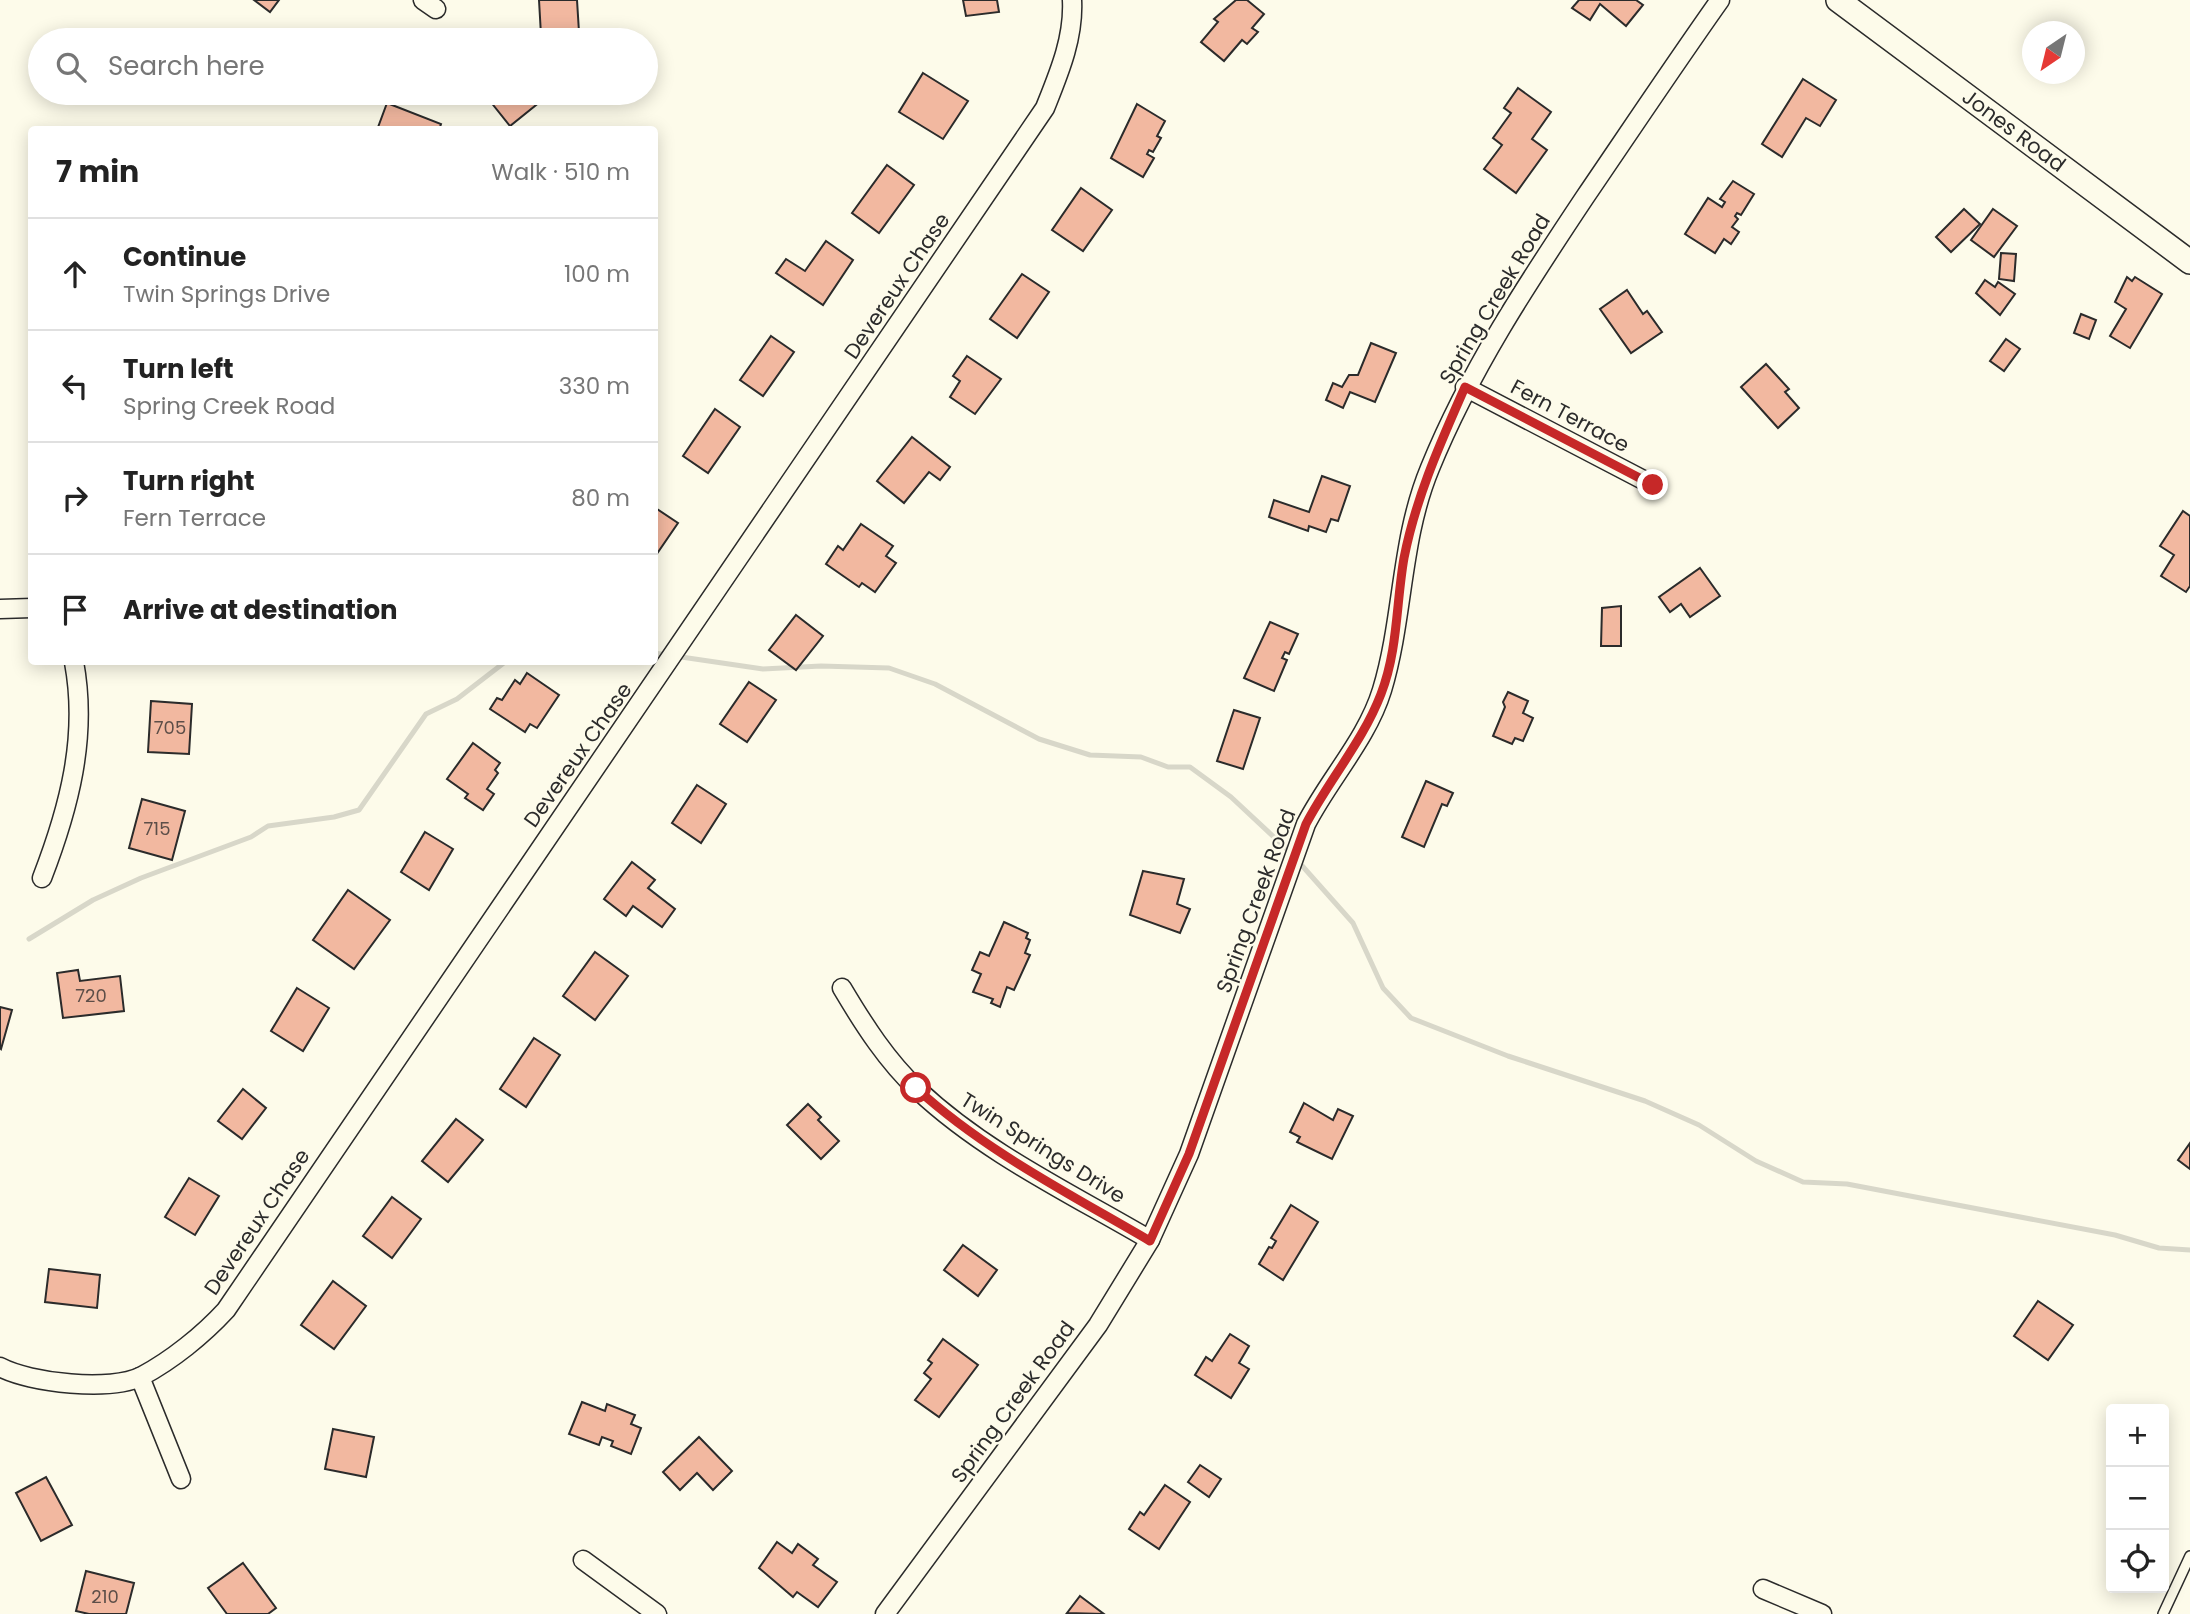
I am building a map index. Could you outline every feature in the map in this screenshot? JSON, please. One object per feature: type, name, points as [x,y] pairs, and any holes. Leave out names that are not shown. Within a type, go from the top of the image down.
[{"type":"street","name":"Devereux Chase","points":[[0,1367],[49,1382],[97,1385],[140,1377],[208,1329],[226,1310],[1045,108],[1062,67],[1070,32],[1072,0]]},
{"type":"street","name":"Spring Creek Road","points":[[884,1614],[1098,1325],[1150,1241],[1189,1154],[1306,824],[1323,791],[1364,730],[1381,693],[1395,642],[1404,562],[1413,515],[1429,470],[1465,387],[1515,303],[1720,0]]},
{"type":"street","name":"Jones Road","points":[[1838,0],[2190,262]]},
{"type":"street","name":"Fern Terrace","points":[[1465,387],[1653,485]]},
{"type":"street","points":[[0,609],[28,608]]},
{"type":"street","points":[[42,878],[61,827],[77,757],[80,712],[74,665]]},
{"type":"street","name":"Twin Springs Drive","points":[[842,988],[888,1057],[947,1116],[992,1148],[1150,1241]]},
{"type":"street","points":[[140,1377],[181,1479]]},
{"type":"street","points":[[583,1560],[657,1614]]},
{"type":"street","points":[[1763,1589],[1822,1614]]},
{"type":"lane","points":[[2162,1614],[2190,1556]]},
{"type":"building","points":[[254,0],[279,0],[270,12]]},
{"type":"building","points":[[539,0],[577,0],[579,28],[541,28]]},
{"type":"building","points":[[963,0],[997,0],[999,12],[966,16]]},
{"type":"building","points":[[1236,0],[1247,0],[1264,14],[1252,28],[1258,32],[1247,44],[1242,40],[1224,61],[1201,42],[1218,22],[1214,19]]},
{"type":"building","points":[[1579,0],[1636,0],[1643,5],[1626,26],[1600,4],[1590,20],[1572,8]]},
{"type":"building","points":[[923,73],[968,101],[943,139],[899,112]]},
{"type":"building","points":[[1803,79],[1836,100],[1820,126],[1806,118],[1782,157],[1762,144]]},
{"type":"building","points":[[1518,88],[1551,112],[1532,139],[1547,150],[1516,193],[1484,169],[1502,145],[1493,138],[1511,113],[1504,108]]},
{"type":"building","points":[[1137,104],[1165,121],[1157,136],[1161,138],[1153,152],[1149,150],[1147,154],[1154,158],[1143,177],[1111,158]]},
{"type":"building","points":[[386,105],[441,124],[440,126],[378,126]]},
{"type":"building","points":[[493,105],[536,105],[510,126]]},
{"type":"building","points":[[887,165],[914,185],[879,233],[852,213]]},
{"type":"building","points":[[1733,181],[1754,194],[1741,215],[1737,213],[1735,216],[1738,219],[1732,227],[1739,232],[1731,244],[1724,239],[1715,253],[1685,234],[1708,198],[1722,207],[1725,202],[1720,199]]},
{"type":"building","points":[[1081,188],[1112,210],[1083,251],[1052,230]]},
{"type":"building","points":[[1964,209],[1980,224],[1951,252],[1936,237]]},
{"type":"building","points":[[1993,209],[2017,226],[1994,257],[1971,240]]},
{"type":"building","points":[[826,241],[853,260],[823,305],[776,273],[786,259],[805,271]]},
{"type":"building","points":[[2001,253],[2016,254],[2014,281],[1999,279]]},
{"type":"building","points":[[1022,274],[1049,292],[1017,338],[990,319]]},
{"type":"building","points":[[2127,277],[2132,281],[2135,277],[2162,294],[2130,348],[2110,336],[2126,309],[2115,302]]},
{"type":"building","points":[[1985,280],[1995,287],[1998,282],[2015,294],[2000,315],[1976,293]]},
{"type":"building","points":[[1627,290],[1643,314],[1647,311],[1662,332],[1631,353],[1600,309]]},
{"type":"building","points":[[2081,314],[2096,320],[2089,339],[2074,333]]},
{"type":"building","points":[[771,336],[794,352],[763,396],[740,380]]},
{"type":"building","points":[[2006,339],[2020,349],[2004,371],[1990,361]]},
{"type":"building","points":[[1371,343],[1396,353],[1375,402],[1350,392],[1343,408],[1326,400],[1333,383],[1342,387],[1349,375],[1358,375]]},
{"type":"building","points":[[967,356],[1001,379],[975,414],[950,397],[960,381],[953,376]]},
{"type":"building","points":[[1766,364],[1789,389],[1785,392],[1799,408],[1778,428],[1741,387]]},
{"type":"building","points":[[715,409],[740,427],[708,473],[683,456]]},
{"type":"building","points":[[912,437],[950,467],[940,480],[929,472],[904,503],[877,481]]},
{"type":"building","points":[[1322,476],[1350,486],[1338,521],[1331,519],[1326,532],[1309,526],[1308,531],[1269,517],[1274,500],[1309,512]]},
{"type":"building","points":[[658,510],[678,523],[658,552]]},
{"type":"building","points":[[2183,511],[2190,516],[2190,586],[2186,592],[2161,576],[2174,555],[2160,546]]},
{"type":"building","points":[[861,524],[893,546],[886,556],[896,563],[875,592],[862,583],[859,587],[826,564],[838,546],[843,550]]},
{"type":"building","points":[[1700,568],[1720,596],[1690,617],[1681,604],[1670,612],[1659,597]]},
{"type":"building","points":[[1621,606],[1621,646],[1601,646],[1602,608]]},
{"type":"building","points":[[796,615],[823,636],[796,670],[769,650]]},
{"type":"building","points":[[1270,622],[1298,634],[1289,654],[1285,652],[1282,658],[1287,660],[1274,691],[1244,678]]},
{"type":"building","points":[[527,673],[559,695],[537,728],[530,724],[525,732],[490,709],[497,698],[502,700],[515,680],[520,684]]},
{"type":"building","points":[[749,682],[776,700],[747,742],[720,724]]},
{"type":"building","points":[[1508,692],[1528,701],[1523,713],[1533,718],[1523,741],[1515,738],[1512,744],[1493,736]]},
{"type":"building","points":[[151,701],[192,704],[189,754],[148,752]]},
{"type":"building","points":[[1234,710],[1260,718],[1243,769],[1217,761]]},
{"type":"building","points":[[473,743],[500,763],[495,770],[498,773],[487,789],[494,794],[483,810],[465,798],[468,794],[447,779]]},
{"type":"building","points":[[1426,781],[1453,793],[1447,806],[1442,804],[1424,847],[1402,837]]},
{"type":"building","points":[[697,785],[726,804],[701,843],[672,823]]},
{"type":"building","points":[[142,799],[185,811],[172,860],[129,848]]},
{"type":"building","points":[[425,832],[453,849],[429,890],[401,872]]},
{"type":"building","points":[[632,862],[655,880],[648,888],[675,909],[662,927],[633,906],[626,916],[604,899]]},
{"type":"building","points":[[1143,871],[1184,879],[1177,904],[1190,909],[1180,933],[1130,915]]},
{"type":"building","points":[[348,890],[390,920],[354,969],[313,940]]},
{"type":"building","points":[[1004,922],[1028,933],[1026,938],[1030,940],[1025,953],[1030,955],[1014,990],[1007,987],[1000,1007],[991,1003],[993,999],[973,992],[981,974],[972,970],[980,952],[989,956]]},
{"type":"building","points":[[595,952],[628,976],[595,1020],[563,996]]},
{"type":"building","points":[[78,970],[80,981],[120,976],[124,1011],[63,1018],[57,973]]},
{"type":"building","points":[[297,988],[329,1008],[303,1051],[271,1031]]},
{"type":"building","points":[[0,1007],[12,1010],[1,1049],[0,1048]]},
{"type":"building","points":[[534,1038],[560,1055],[526,1107],[500,1089]]},
{"type":"building","points":[[243,1089],[266,1108],[242,1139],[218,1121]]},
{"type":"building","points":[[1304,1103],[1333,1120],[1338,1109],[1353,1116],[1332,1159],[1297,1142],[1300,1137],[1290,1132]]},
{"type":"building","points":[[808,1104],[821,1117],[818,1120],[839,1141],[821,1159],[787,1125]]},
{"type":"building","points":[[456,1119],[483,1140],[448,1182],[422,1161]]},
{"type":"building","points":[[2190,1143],[2190,1169],[2178,1160]]},
{"type":"building","points":[[189,1178],[219,1196],[195,1235],[165,1217]]},
{"type":"building","points":[[392,1197],[421,1219],[392,1258],[363,1236]]},
{"type":"building","points":[[1291,1205],[1318,1222],[1283,1280],[1259,1264],[1276,1241],[1271,1238]]},
{"type":"building","points":[[963,1245],[997,1270],[978,1296],[944,1270]]},
{"type":"building","points":[[49,1269],[100,1275],[97,1308],[45,1302]]},
{"type":"building","points":[[333,1281],[366,1306],[334,1349],[301,1325]]},
{"type":"building","points":[[2038,1301],[2073,1325],[2048,1360],[2014,1336]]},
{"type":"building","points":[[1230,1334],[1249,1346],[1239,1363],[1249,1369],[1231,1398],[1195,1375],[1206,1357],[1212,1361]]},
{"type":"building","points":[[943,1339],[978,1365],[939,1417],[915,1400],[931,1379],[924,1373],[932,1363],[928,1360]]},
{"type":"building","points":[[582,1402],[605,1411],[607,1404],[635,1415],[631,1424],[641,1428],[631,1454],[611,1446],[613,1441],[602,1437],[599,1445],[569,1434]]},
{"type":"building","points":[[333,1429],[374,1437],[366,1477],[325,1469]]},
{"type":"building","points":[[699,1437],[732,1471],[713,1490],[697,1473],[680,1490],[663,1472]]},
{"type":"building","points":[[1200,1465],[1221,1479],[1209,1497],[1188,1482]]},
{"type":"building","points":[[46,1477],[72,1525],[41,1541],[16,1493]]},
{"type":"building","points":[[1165,1485],[1190,1502],[1159,1549],[1129,1529],[1140,1512],[1144,1515]]},
{"type":"building","points":[[777,1542],[792,1553],[798,1544],[818,1559],[813,1565],[837,1582],[818,1607],[797,1592],[793,1597],[759,1568]]},
{"type":"building","points":[[243,1563],[276,1608],[268,1614],[227,1614],[208,1588]]},
{"type":"building","points":[[86,1571],[134,1583],[126,1614],[89,1614],[76,1611]]},
{"type":"building","points":[[1080,1596],[1104,1614],[1067,1613]]},
{"type":"waterway","points":[[658,654],[763,669],[821,666],[889,668],[935,684],[1039,739],[1090,755],[1141,757],[1168,767],[1190,767],[1231,797],[1291,853]]},
{"type":"waterway","points":[[29,939],[93,900],[141,878],[251,837],[268,826],[334,817],[359,810],[426,714],[457,699],[501,665]]},
{"type":"waterway","points":[[1297,860],[1353,923],[1383,988],[1411,1018],[1508,1056],[1645,1101],[1699,1125],[1756,1161],[1803,1182],[1847,1184],[2115,1235],[2159,1248],[2190,1250]]},
{"type":"route","points":[[916,1088],[947,1116],[992,1148],[1150,1241],[1189,1154],[1306,824],[1323,791],[1364,730],[1381,693],[1395,642],[1404,562],[1413,515],[1429,470],[1465,387],[1653,485]]}]
